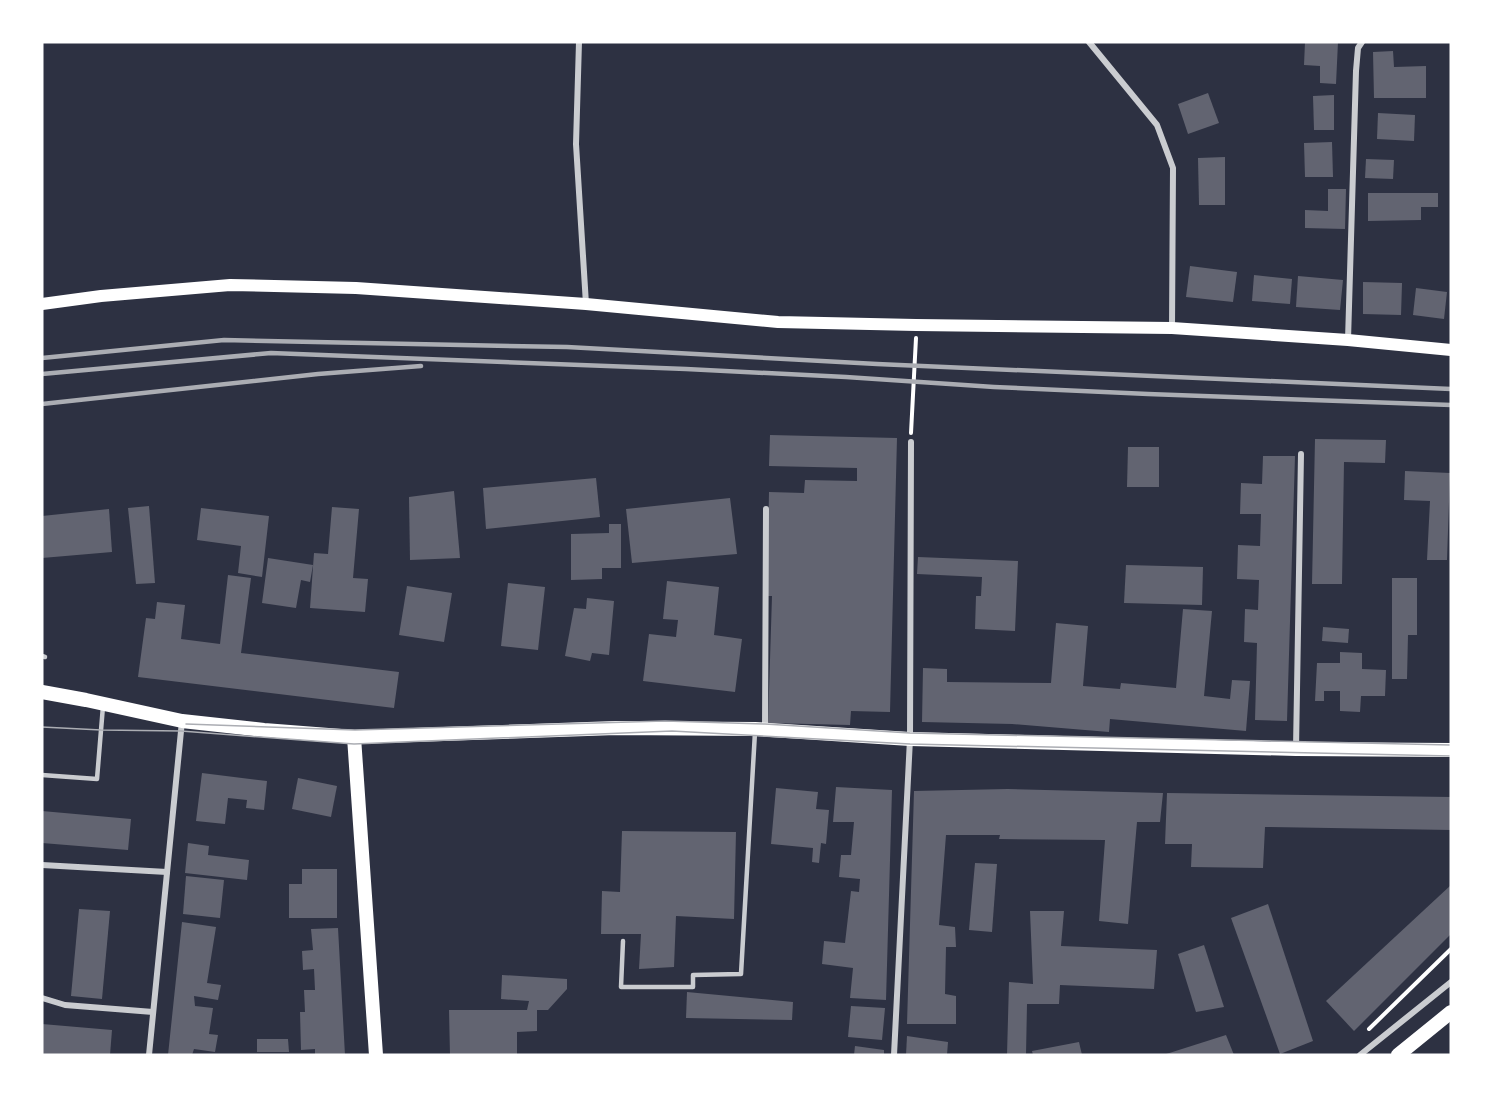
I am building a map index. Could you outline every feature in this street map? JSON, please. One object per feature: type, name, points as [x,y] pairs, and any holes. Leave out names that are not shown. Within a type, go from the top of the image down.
[{"type":"main road","points":[[42,304],[101,296],[230,285],[356,288],[586,304],[778,322],[1172,327],[1451,350]]},
{"type":"main road","points":[[42,692],[182,720],[264,730],[354,737],[616,728],[760,730],[910,739],[1296,749],[1451,750]]},
{"type":"main road","points":[[354,737],[376,1055]]},
{"type":"main road","points":[[1398,1055],[1451,1012]]},
{"type":"street","points":[[579,42],[576,144],[586,304]]},
{"type":"street","points":[[1089,42],[1157,125],[1173,168],[1172,327]]},
{"type":"street","points":[[1348,340],[1356,71],[1358,48],[1362,42]]},
{"type":"street","points":[[894,1055],[910,739],[910,442]]},
{"type":"street","points":[[1296,749],[1301,454]]},
{"type":"street","points":[[760,730],[766,509]]},
{"type":"street","points":[[149,1055],[182,720]]},
{"type":"street","points":[[42,865],[167,872]]},
{"type":"street","points":[[1360,1055],[1451,982]]},
{"type":"street","points":[[42,998],[66,1005],[153,1012]]},
{"type":"lane","points":[[42,775],[97,779],[104,704]]},
{"type":"lane","points":[[623,941],[621,987],[693,987],[693,975],[741,974],[760,730]]},
{"type":"path","points":[[910,442],[916,325]]},
{"type":"path","points":[[1367,1050],[1359,1039],[1451,949]]},
{"type":"building","points":[[1305,42],[1338,42],[1336,84],[1320,83],[1320,66],[1304,65]]},
{"type":"building","points":[[1393,51],[1394,67],[1426,66],[1426,98],[1374,98],[1373,52]]},
{"type":"building","points":[[1208,93],[1219,123],[1188,134],[1178,104]]},
{"type":"building","points":[[1334,95],[1334,130],[1314,130],[1313,96]]},
{"type":"building","points":[[1378,113],[1415,115],[1414,141],[1377,139]]},
{"type":"building","points":[[1332,142],[1333,177],[1305,177],[1304,143]]},
{"type":"building","points":[[1225,157],[1225,205],[1199,205],[1198,158]]},
{"type":"building","points":[[1366,159],[1394,160],[1393,179],[1365,178]]},
{"type":"building","points":[[1328,189],[1346,189],[1345,229],[1305,228],[1305,210],[1328,211]]},
{"type":"building","points":[[1368,193],[1438,193],[1438,207],[1421,207],[1421,220],[1368,221]]},
{"type":"building","points":[[1190,266],[1237,272],[1233,302],[1186,297]]},
{"type":"building","points":[[1254,275],[1292,279],[1290,304],[1252,301]]},
{"type":"building","points":[[1298,276],[1343,280],[1340,310],[1296,307]]},
{"type":"building","points":[[1363,282],[1402,283],[1401,315],[1363,314]]},
{"type":"building","points":[[1416,288],[1447,292],[1444,319],[1413,315]]},
{"type":"building","points":[[770,435],[897,438],[890,712],[851,711],[850,725],[768,723],[772,596],[767,596],[769,492],[804,493],[805,480],[857,481],[857,468],[769,466]]},
{"type":"building","points":[[1315,439],[1386,440],[1385,463],[1344,462],[1342,584],[1312,584]]},
{"type":"building","points":[[1128,447],[1159,447],[1159,487],[1127,487]]},
{"type":"building","points":[[1263,456],[1295,456],[1287,721],[1255,720],[1257,643],[1244,642],[1245,609],[1258,610],[1259,580],[1237,579],[1238,545],[1260,546],[1261,514],[1240,514],[1241,483],[1262,484]]},
{"type":"building","points":[[1405,471],[1450,473],[1447,560],[1427,560],[1430,501],[1404,500]]},
{"type":"building","points":[[596,478],[600,517],[486,529],[483,488]]},
{"type":"building","points":[[454,491],[460,558],[410,560],[409,497]]},
{"type":"building","points":[[730,498],[737,554],[632,563],[626,509]]},
{"type":"building","points":[[149,506],[155,583],[136,584],[128,508]]},
{"type":"building","points":[[332,507],[359,509],[353,578],[368,579],[365,612],[310,608],[314,553],[328,554]]},
{"type":"building","points":[[201,508],[269,516],[262,577],[238,573],[241,546],[197,540]]},
{"type":"building","points":[[109,509],[112,552],[42,558],[42,516]]},
{"type":"building","points":[[609,524],[621,524],[621,568],[602,568],[602,579],[571,580],[571,534],[609,533]]},
{"type":"building","points":[[918,557],[1018,561],[1015,631],[975,629],[976,596],[981,596],[982,577],[917,574]]},
{"type":"building","points":[[268,558],[313,565],[310,582],[301,580],[296,608],[262,603]]},
{"type":"building","points":[[1126,565],[1203,567],[1202,605],[1124,603]]},
{"type":"building","points":[[228,575],[251,578],[241,653],[399,672],[394,708],[138,677],[146,618],[155,619],[157,602],[185,605],[181,639],[220,644]]},
{"type":"building","points":[[1392,578],[1417,578],[1417,635],[1408,635],[1407,679],[1392,679]]},
{"type":"building","points":[[667,581],[719,587],[714,635],[742,639],[735,692],[643,681],[649,634],[676,637],[678,620],[663,619]]},
{"type":"building","points":[[508,583],[545,587],[538,650],[501,646]]},
{"type":"building","points":[[407,586],[452,593],[444,642],[399,635]]},
{"type":"building","points":[[587,598],[614,601],[609,655],[592,653],[590,661],[565,656],[574,608],[586,609]]},
{"type":"building","points":[[1183,609],[1212,611],[1204,696],[1230,699],[1232,680],[1250,681],[1246,731],[1110,719],[1109,732],[1012,724],[922,722],[923,668],[947,669],[947,682],[1051,683],[1056,623],[1088,626],[1083,686],[1120,689],[1121,683],[1176,688]]},
{"type":"building","points":[[1323,627],[1349,629],[1348,643],[1322,641]]},
{"type":"building","points":[[1340,652],[1362,653],[1362,669],[1386,670],[1385,696],[1361,696],[1360,712],[1340,711],[1340,691],[1324,691],[1324,701],[1315,701],[1317,663],[1340,663]]},
{"type":"building","points":[[202,773],[267,781],[264,810],[246,808],[247,800],[228,798],[225,824],[196,821]]},
{"type":"building","points":[[298,778],[337,786],[331,817],[292,809]]},
{"type":"building","points":[[836,787],[892,790],[886,1000],[850,998],[853,968],[822,964],[824,941],[845,943],[851,891],[859,892],[860,879],[839,877],[841,855],[851,855],[854,822],[833,822]]},
{"type":"building","points":[[776,788],[818,792],[816,809],[829,810],[826,844],[821,843],[819,863],[812,862],[813,848],[771,844]]},
{"type":"building","points":[[1008,789],[1163,793],[1160,822],[1137,822],[1128,924],[1099,921],[1105,840],[999,839],[1000,835],[946,835],[939,925],[955,927],[956,947],[946,947],[945,994],[956,996],[956,1024],[907,1024],[914,791]]},
{"type":"building","points":[[1167,793],[1451,797],[1451,830],[1265,827],[1263,868],[1191,867],[1192,844],[1165,844]]},
{"type":"building","points":[[42,811],[131,819],[128,850],[42,843]]},
{"type":"building","points":[[622,831],[736,832],[734,919],[676,916],[674,967],[639,969],[641,934],[601,934],[602,891],[620,892]]},
{"type":"building","points":[[188,843],[209,846],[208,855],[249,860],[247,880],[185,873]]},
{"type":"building","points":[[975,863],[997,864],[992,932],[969,930]]},
{"type":"building","points":[[302,869],[337,869],[337,918],[289,918],[289,884],[302,884]]},
{"type":"building","points":[[186,876],[224,880],[220,918],[183,914]]},
{"type":"building","points":[[1451,885],[1451,934],[1354,1031],[1326,1001]]},
{"type":"building","points":[[1268,904],[1313,1041],[1280,1054],[1231,918]]},
{"type":"building","points":[[79,909],[110,911],[102,999],[71,996]]},
{"type":"building","points":[[1030,911],[1064,911],[1061,946],[1157,950],[1154,989],[1060,985],[1059,1004],[1027,1004],[1026,1055],[1007,1055],[1009,982],[1033,984]]},
{"type":"building","points":[[182,922],[216,927],[207,983],[221,985],[218,1000],[194,996],[195,1006],[213,1008],[209,1034],[218,1035],[215,1052],[194,1049],[192,1055],[168,1055]]},
{"type":"building","points":[[338,928],[345,1055],[315,1055],[315,1049],[301,1050],[300,1012],[305,1012],[304,990],[315,990],[314,969],[303,970],[302,951],[313,950],[311,929]]},
{"type":"building","points":[[1204,945],[1224,1007],[1196,1012],[1178,954]]},
{"type":"building","points":[[502,975],[567,979],[567,989],[548,1010],[537,1010],[537,1031],[517,1032],[517,1055],[450,1055],[449,1010],[527,1010],[529,1001],[501,999]]},
{"type":"building","points":[[687,992],[793,1002],[792,1020],[686,1018]]},
{"type":"building","points":[[851,1006],[885,1008],[882,1040],[848,1037]]},
{"type":"building","points":[[42,1024],[112,1030],[110,1055],[42,1055]]},
{"type":"building","points":[[1226,1035],[1234,1055],[1163,1055]]},
{"type":"building","points":[[907,1036],[948,1042],[947,1055],[906,1055]]},
{"type":"building","points":[[257,1039],[288,1039],[289,1052],[257,1052]]},
{"type":"building","points":[[1079,1042],[1082,1055],[1033,1055],[1032,1051]]},
{"type":"building","points":[[855,1046],[884,1050],[884,1055],[854,1055]]},
{"type":"tram line","points":[[186,724],[355,730],[665,721],[765,724],[910,733],[1451,745]]},
{"type":"tram line","points":[[42,727],[181,731],[354,744],[672,731],[910,744],[1451,756]]},
{"type":"railway","points":[[42,358],[224,340],[567,347],[877,364],[1451,389]]},
{"type":"railway","points":[[42,374],[271,353],[686,369],[1148,394],[1451,405]]},
{"type":"railway","points":[[42,404],[318,374],[421,366]]}]
